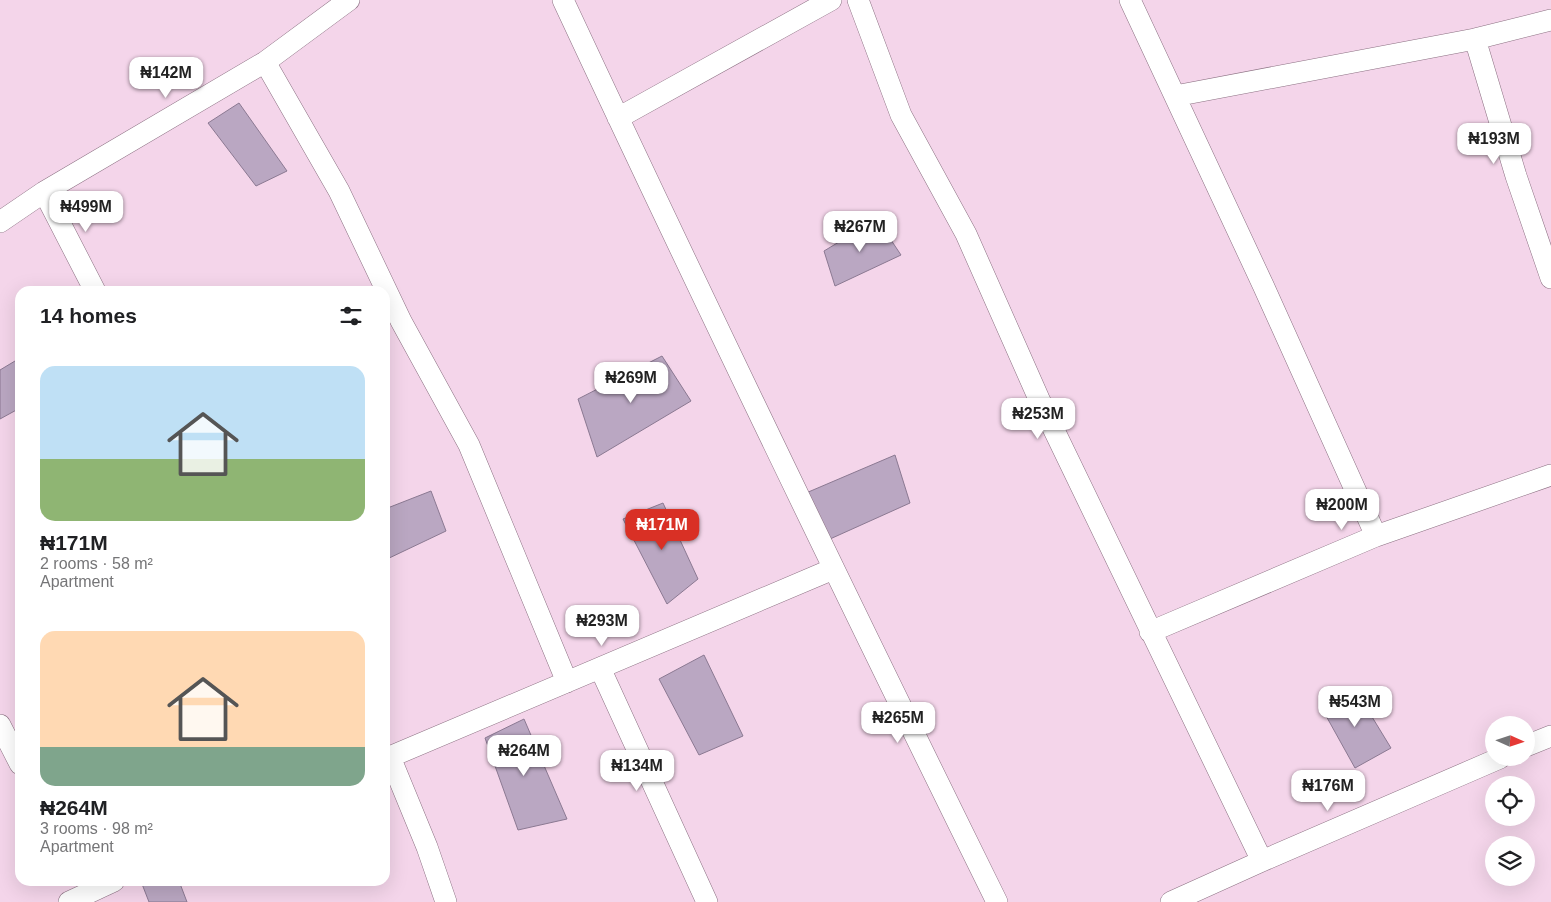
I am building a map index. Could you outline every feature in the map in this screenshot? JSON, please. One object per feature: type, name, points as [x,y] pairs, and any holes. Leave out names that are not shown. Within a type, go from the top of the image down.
[{"type":"street","points":[[0,222],[44,192],[265,62],[349,0]]},
{"type":"street","points":[[562,0],[693,279],[997,902]]},
{"type":"street","points":[[618,118],[831,0]]},
{"type":"street","points":[[858,0],[901,115],[966,234],[1039,399],[1150,632],[1262,860]]},
{"type":"street","points":[[1130,0],[1267,294],[1376,536]]},
{"type":"street","points":[[1175,96],[1475,39],[1551,20]]},
{"type":"street","points":[[1475,39],[1516,176],[1551,278]]},
{"type":"street","points":[[265,62],[339,192],[384,286]]},
{"type":"street","points":[[44,192],[92,286]]},
{"type":"street","points":[[390,298],[469,444],[567,682]]},
{"type":"street","points":[[1150,632],[1376,536],[1551,475]]},
{"type":"street","points":[[390,757],[833,569]]},
{"type":"street","points":[[600,668],[707,902]]},
{"type":"street","points":[[0,725],[15,754]]},
{"type":"street","points":[[1535,742],[1551,736]]},
{"type":"street","points":[[1171,902],[1262,860],[1485,764]]},
{"type":"street","points":[[390,765],[428,847],[446,902]]},
{"type":"street","points":[[81,895],[102,886]]},
{"type":"building","points":[[239,103],[287,171],[256,186],[208,123]]},
{"type":"building","points":[[877,219],[901,255],[835,286],[824,251]]},
{"type":"building","points":[[662,356],[691,401],[597,457],[578,399]]},
{"type":"building","points":[[15,361],[15,411],[0,419],[0,370]]},
{"type":"building","points":[[895,455],[910,503],[830,539],[806,493]]},
{"type":"building","points":[[431,491],[446,531],[390,558],[390,507]]},
{"type":"building","points":[[663,503],[698,579],[667,604],[623,519]]},
{"type":"building","points":[[704,655],[743,736],[699,755],[659,679]]},
{"type":"building","points":[[1355,689],[1391,748],[1355,768],[1320,705]]},
{"type":"building","points":[[524,719],[567,819],[518,830],[485,738]]},
{"type":"building","points":[[143,886],[181,886],[187,902],[149,902]]}]
